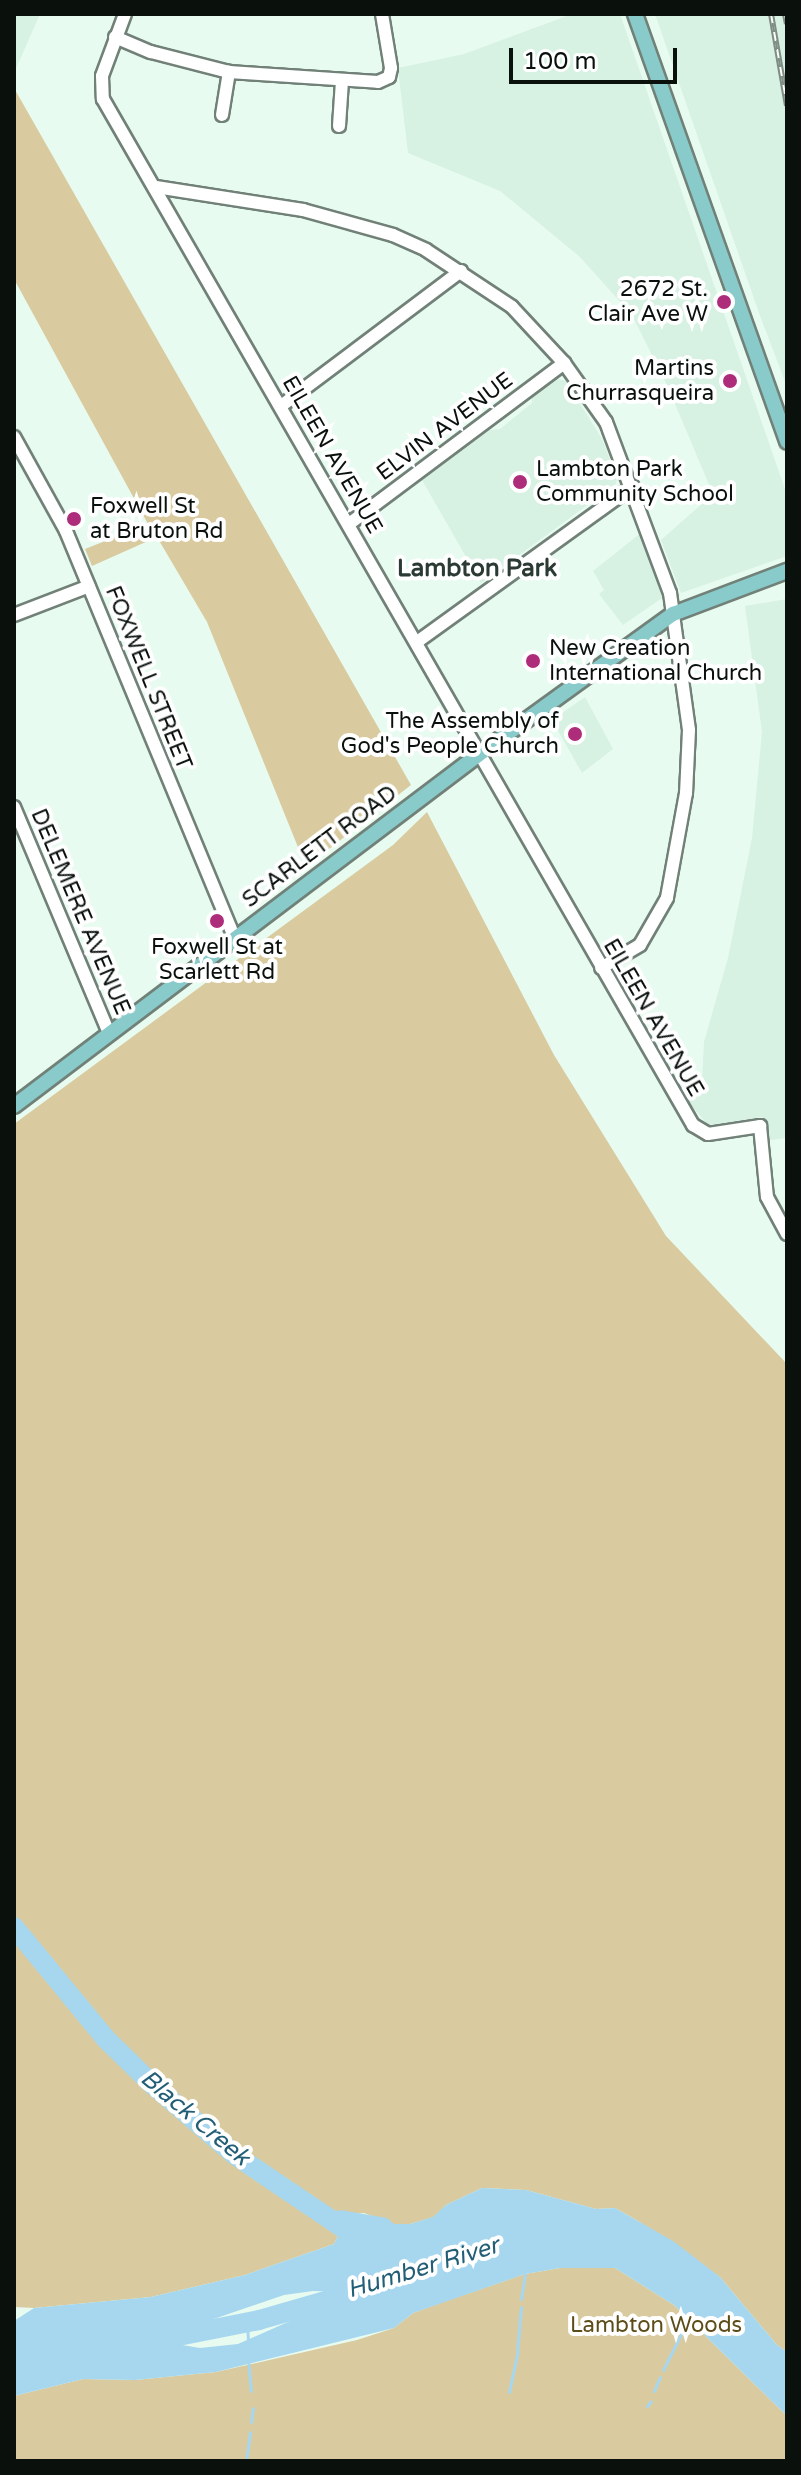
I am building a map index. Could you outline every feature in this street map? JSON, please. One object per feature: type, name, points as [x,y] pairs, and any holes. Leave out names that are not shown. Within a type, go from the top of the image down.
[{"type":"main road","points":[[635,14],[787,442]]},
{"type":"main road","name":"SCARLETT ROAD","points":[[14,1106],[478,755],[673,614],[787,571]]},
{"type":"street","name":"EILEEN AVENUE","points":[[125,14],[102,76],[101,94],[417,642],[478,755],[698,1131],[708,1134],[760,1126],[767,1197],[787,1234]]},
{"type":"street","points":[[115,37],[151,52],[229,72],[378,82],[389,77],[391,68],[382,14]]},
{"type":"street","points":[[222,115],[229,72]]},
{"type":"street","points":[[339,126],[342,81]]},
{"type":"street","points":[[156,187],[303,210],[393,235],[461,271],[512,307],[564,363],[606,422],[633,486],[673,614],[689,730],[686,793],[676,863],[667,898],[640,945],[601,968]]},
{"type":"street","points":[[281,406],[461,271]]},
{"type":"street","name":"ELVIN AVENUE","points":[[349,524],[564,363]]},
{"type":"street","name":"FOXWELL STREET","points":[[16,445],[66,531],[235,939]]},
{"type":"street","points":[[417,642],[633,486]]},
{"type":"street","points":[[14,615],[89,586]]},
{"type":"street","name":"DELEMERE AVENUE","points":[[14,807],[109,1033]]},
{"type":"shaded area","points":[[14,14],[40,14],[14,73]]},
{"type":"shaded area","points":[[572,14],[620,14],[787,495],[787,556],[681,593],[661,540],[713,494],[667,385],[632,315],[580,257],[500,191],[408,153],[398,68],[464,54]]},
{"type":"shaded area","points":[[655,14],[787,14],[787,387],[759,313]]},
{"type":"shaded area","name":"Lambton Park Community School","points":[[558,379],[566,381],[602,439],[617,478],[616,484],[481,583],[422,480],[490,430],[500,429],[532,403],[532,397]]},
{"type":"shaded area","points":[[642,532],[662,598],[623,625],[599,594],[604,590],[593,571]]},
{"type":"shaded area","points":[[787,599],[787,1138],[770,1140],[763,1117],[708,1125],[685,1098],[702,1084],[704,1042],[728,958],[752,838],[762,732],[745,606]]},
{"type":"shaded area","points":[[585,697],[613,749],[582,773],[552,720]]},
{"type":"green space","points":[[14,88],[411,785],[306,867],[207,622],[157,537],[92,566],[85,549],[148,524],[14,279]]},
{"type":"green space","points":[[427,812],[554,1055],[666,1236],[787,1364],[787,2352],[777,2345],[720,2277],[638,2221],[615,2208],[596,2209],[526,2190],[482,2188],[446,2205],[434,2217],[410,2224],[394,2224],[364,2213],[350,2214],[329,2230],[338,2236],[334,2244],[245,2275],[151,2297],[34,2308],[14,2307],[14,1124],[393,845]]},
{"type":"green space","name":"Lambton Woods","points":[[560,2268],[615,2268],[674,2305],[787,2416],[787,2461],[14,2461],[14,2396],[83,2379],[135,2380],[216,2372],[357,2340],[394,2328],[413,2313],[446,2301],[525,2274]]},
{"type":"water","points":[[482,2188],[526,2190],[596,2209],[615,2208],[673,2241],[720,2277],[777,2345],[787,2352],[787,2416],[674,2305],[615,2268],[560,2268],[525,2274],[413,2313],[394,2328],[216,2372],[135,2380],[83,2379],[14,2396],[14,2321],[34,2308],[151,2297],[245,2275],[334,2244],[338,2236],[326,2227],[334,2212],[340,2210],[387,2218],[394,2224],[410,2224],[433,2217],[446,2205]],"holes":[[[313,2291],[343,2292],[315,2310],[238,2344],[200,2348],[164,2342],[173,2333],[284,2295]]]},
{"type":"waterway","name":"Black Creek","points":[[14,1927],[106,2039],[153,2085],[235,2155],[352,2234]]},
{"type":"waterway","points":[[521,2299],[525,2274]]},
{"type":"waterway","name":"Humber River","points":[[143,2343],[259,2320],[353,2293]]},
{"type":"waterway","points":[[509,2392],[517,2353],[521,2307]]},
{"type":"waterway","points":[[663,2370],[689,2318]]},
{"type":"waterway","points":[[247,2322],[248,2343]]},
{"type":"waterway","points":[[248,2359],[251,2391]]},
{"type":"waterway","points":[[654,2391],[660,2377]]},
{"type":"waterway","points":[[647,2406],[651,2401]]},
{"type":"waterway","points":[[251,2422],[253,2408]]},
{"type":"waterway","points":[[246,2461],[250,2432]]},
{"type":"railway","points":[[771,14],[787,106]]},
{"type":"railway","points":[[785,14],[787,24]]},
{"type":"place","name":"2672 St. Clair Ave W","points":[[724,302]]},
{"type":"place","name":"Martins Churrasqueira","points":[[730,381]]},
{"type":"place","name":"Lambton Park Community School","points":[[520,482]]},
{"type":"place","name":"Foxwell St at Bruton Rd","points":[[74,519]]},
{"type":"place","name":"New Creation International Church","points":[[533,661]]},
{"type":"place","name":"The Assembly of God's People Church","points":[[575,734]]},
{"type":"place","name":"Foxwell St at Scarlett Rd","points":[[217,921]]},
{"type":"district","name":"Lambton Park","points":[[477,569]]}]
